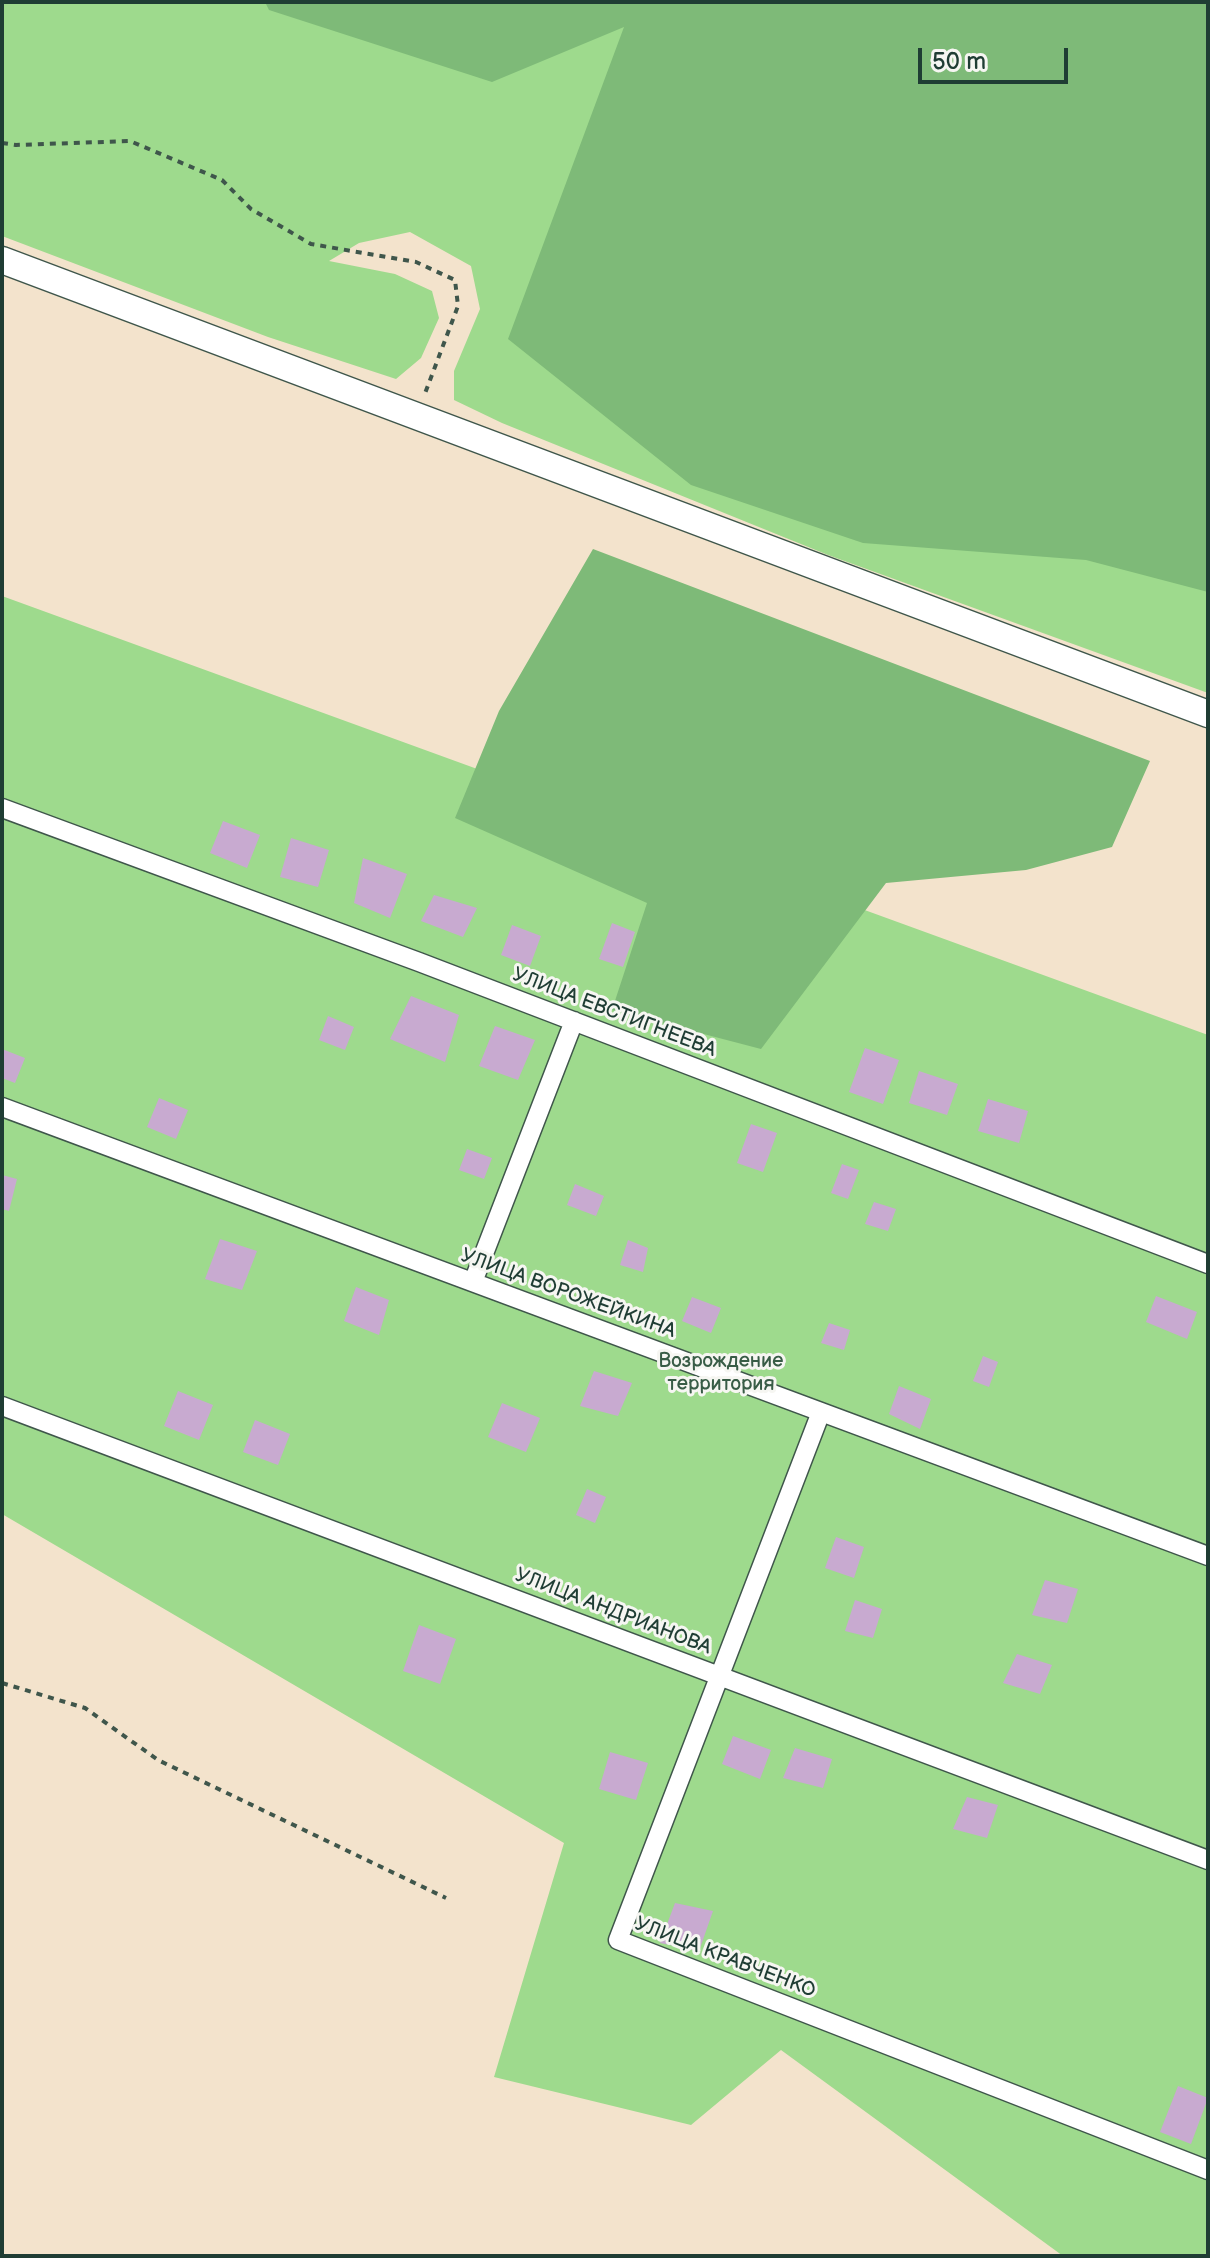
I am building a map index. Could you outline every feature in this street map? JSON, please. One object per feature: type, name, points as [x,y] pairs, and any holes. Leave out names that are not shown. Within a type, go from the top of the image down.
[{"type":"main road","points":[[2,260],[1208,714]]},
{"type":"street","name":"УЛИЦА ЕВСТИГНЕЕВА","points":[[2,808],[574,1021],[1208,1264]]},
{"type":"street","points":[[473,1282],[574,1021]]},
{"type":"street","name":"УЛИЦА ВОРОЖЕЙКИНА","points":[[2,1107],[1208,1556]]},
{"type":"street","name":"УЛИЦА АНДРИАНОВА","points":[[2,1406],[1208,1860]]},
{"type":"street","name":"УЛИЦА КРАВЧЕНКО","points":[[821,1412],[618,1940],[1208,2170]]},
{"type":"path","points":[[2,143],[130,141],[222,180],[251,209],[311,244],[416,262],[455,280],[458,306],[416,417]]},
{"type":"path","points":[[2,1683],[85,1708],[158,1760],[446,1898]]},
{"type":"green space","points":[[2,2],[1208,2],[1208,693],[828,555],[502,423],[454,400],[454,371],[480,309],[471,266],[410,232],[359,243],[329,261],[395,274],[432,291],[439,318],[421,358],[396,379],[268,337],[2,236]]},
{"type":"green space","points":[[265,2],[1208,2],[1208,592],[1086,560],[863,543],[691,485],[508,339],[624,27],[492,82],[269,10]]},
{"type":"green space","points":[[593,549],[1150,761],[1112,847],[1026,870],[886,883],[761,1049],[612,1010],[647,903],[455,818],[499,711]]},
{"type":"green space","name":"Возрождение территория","points":[[2,596],[1208,1035],[1208,2256],[1063,2256],[781,2050],[691,2125],[494,2077],[564,1843],[2,1514]]},
{"type":"building","points":[[223,821],[260,835],[247,868],[210,853]]},
{"type":"building","points":[[291,838],[329,850],[318,887],[280,877]]},
{"type":"building","points":[[363,858],[407,874],[390,918],[354,903]]},
{"type":"building","points":[[434,895],[477,908],[463,937],[421,921]]},
{"type":"building","points":[[612,923],[635,932],[623,967],[599,959]]},
{"type":"building","points":[[512,925],[541,936],[530,966],[501,955]]},
{"type":"building","points":[[411,996],[459,1015],[445,1062],[390,1039]]},
{"type":"building","points":[[328,1016],[354,1027],[345,1050],[319,1040]]},
{"type":"building","points":[[495,1026],[535,1040],[518,1080],[479,1066]]},
{"type":"building","points":[[865,1048],[899,1060],[883,1104],[849,1092]]},
{"type":"building","points":[[2,1049],[25,1058],[15,1083],[2,1078]]},
{"type":"building","points":[[919,1071],[958,1084],[947,1115],[909,1103]]},
{"type":"building","points":[[159,1098],[188,1110],[176,1139],[147,1127]]},
{"type":"building","points":[[988,1099],[1028,1111],[1019,1143],[978,1131]]},
{"type":"building","points":[[751,1124],[777,1133],[763,1172],[737,1163]]},
{"type":"building","points":[[467,1149],[492,1158],[484,1179],[459,1170]]},
{"type":"building","points":[[842,1164],[859,1170],[848,1199],[831,1193]]},
{"type":"building","points":[[2,1175],[17,1179],[9,1211],[2,1209]]},
{"type":"building","points":[[575,1184],[604,1196],[596,1216],[567,1205]]},
{"type":"building","points":[[874,1202],[896,1209],[888,1231],[865,1224]]},
{"type":"building","points":[[220,1239],[257,1251],[242,1290],[205,1279]]},
{"type":"building","points":[[628,1240],[648,1248],[643,1272],[620,1265]]},
{"type":"building","points":[[356,1287],[389,1300],[379,1335],[344,1321]]},
{"type":"building","points":[[1156,1296],[1197,1312],[1187,1339],[1146,1322]]},
{"type":"building","points":[[692,1297],[721,1308],[711,1333],[682,1321]]},
{"type":"building","points":[[829,1323],[850,1330],[844,1350],[821,1343]]},
{"type":"building","points":[[983,1356],[998,1362],[989,1387],[973,1381]]},
{"type":"building","points":[[594,1371],[632,1383],[618,1416],[580,1406]]},
{"type":"building","points":[[899,1386],[931,1399],[920,1429],[889,1414]]},
{"type":"building","points":[[178,1391],[213,1405],[199,1440],[164,1426]]},
{"type":"building","points":[[502,1403],[540,1418],[526,1452],[488,1437]]},
{"type":"building","points":[[255,1420],[290,1434],[278,1465],[243,1452]]},
{"type":"building","points":[[587,1489],[606,1497],[595,1523],[576,1515]]},
{"type":"building","points":[[836,1537],[864,1547],[854,1578],[825,1568]]},
{"type":"building","points":[[1045,1580],[1078,1589],[1067,1623],[1032,1615]]},
{"type":"building","points":[[855,1600],[882,1609],[873,1638],[845,1631]]},
{"type":"building","points":[[419,1625],[456,1639],[440,1684],[403,1671]]},
{"type":"building","points":[[1017,1654],[1052,1665],[1040,1694],[1003,1683]]},
{"type":"building","points":[[733,1736],[771,1750],[760,1779],[722,1764]]},
{"type":"building","points":[[795,1748],[832,1759],[823,1788],[783,1778]]},
{"type":"building","points":[[610,1752],[648,1763],[636,1800],[599,1789]]},
{"type":"building","points":[[967,1797],[998,1805],[987,1838],[953,1829]]},
{"type":"building","points":[[675,1903],[713,1911],[699,1951],[660,1943]]},
{"type":"building","points":[[1178,2086],[1208,2098],[1191,2144],[1160,2132]]}]
